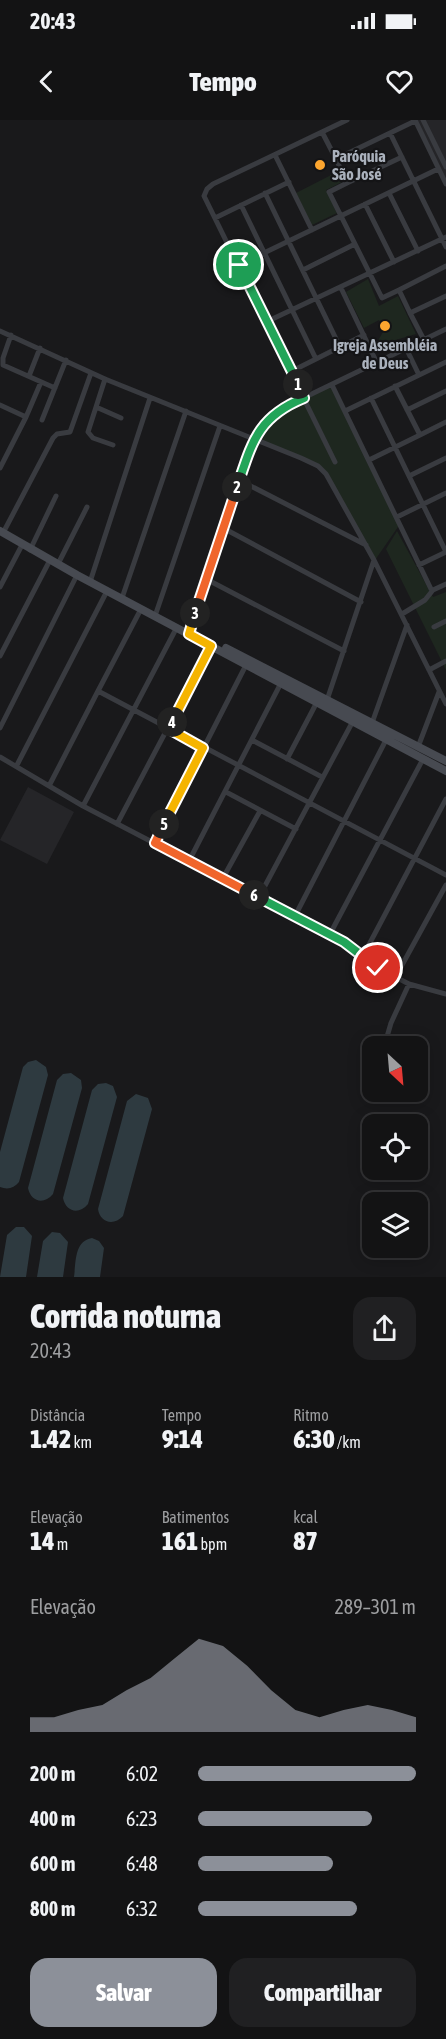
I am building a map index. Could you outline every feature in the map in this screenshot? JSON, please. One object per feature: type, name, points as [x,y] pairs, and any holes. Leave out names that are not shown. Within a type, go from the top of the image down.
[{"type":"street","points":[[335,462],[204,196],[209,187],[347,120]]},
{"type":"street","points":[[336,159],[415,120],[446,184]]},
{"type":"street","points":[[423,120],[446,167]]},
{"type":"street","points":[[322,132],[347,183]]},
{"type":"street","points":[[390,133],[444,238],[446,247]]},
{"type":"street","points":[[275,155],[312,230]]},
{"type":"street","points":[[402,157],[329,192],[382,298],[446,266]]},
{"type":"street","points":[[239,265],[438,169]]},
{"type":"street","points":[[215,218],[289,182]]},
{"type":"street","points":[[265,193],[340,347]]},
{"type":"street","points":[[389,193],[418,250]]},
{"type":"street","points":[[365,204],[394,262]]},
{"type":"street","points":[[242,205],[316,359]]},
{"type":"street","points":[[266,322],[444,238]]},
{"type":"street","points":[[303,270],[355,244]]},
{"type":"street","points":[[340,288],[377,363]]},
{"type":"street","points":[[399,290],[424,340]]},
{"type":"street","points":[[410,313],[446,296]]},
{"type":"street","points":[[83,806],[134,710],[185,631],[206,579],[254,439],[271,416],[279,410],[446,329]]},
{"type":"street","points":[[0,331],[91,373],[301,458],[323,470],[375,560],[446,704]]},
{"type":"street","points":[[11,335],[3,363],[55,388]]},
{"type":"street","points":[[292,371],[364,336]]},
{"type":"street","points":[[29,376],[40,348]]},
{"type":"street","points":[[406,348],[419,375]]},
{"type":"street","points":[[42,420],[66,360]]},
{"type":"street","points":[[345,411],[446,362]]},
{"type":"street","points":[[91,373],[70,432],[57,434],[53,438],[2,532],[30,550],[141,609],[446,761]]},
{"type":"street","points":[[105,379],[88,434],[113,445]]},
{"type":"street","points":[[0,468],[41,382]]},
{"type":"street","points":[[332,385],[433,590]]},
{"type":"street","points":[[395,387],[420,435]]},
{"type":"street","points":[[407,410],[446,391]]},
{"type":"street","points":[[90,582],[150,398]]},
{"type":"street","points":[[371,398],[446,552],[419,565]]},
{"type":"street","points":[[0,405],[26,417]]},
{"type":"street","points":[[96,408],[122,418]]},
{"type":"street","points":[[122,598],[186,411]]},
{"type":"street","points":[[369,460],[446,422]]},
{"type":"street","points":[[155,616],[220,426]]},
{"type":"street","points":[[409,476],[446,458]]},
{"type":"street","points":[[240,480],[366,545]]},
{"type":"street","points":[[397,517],[446,493]]},
{"type":"street","points":[[30,550],[56,496]]},
{"type":"street","points":[[0,656],[87,507]]},
{"type":"street","points":[[223,528],[361,602]]},
{"type":"street","points":[[0,587],[22,545]]},
{"type":"street","points":[[327,700],[375,560]]},
{"type":"street","points":[[0,728],[77,575]]},
{"type":"street","points":[[206,579],[344,651]]},
{"type":"street","points":[[402,614],[425,600],[433,590],[446,584]]},
{"type":"street","points":[[17,765],[107,591]]},
{"type":"street","points":[[49,786],[141,609]]},
{"type":"street","points":[[434,627],[446,621]]},
{"type":"street","points":[[372,723],[407,625]]},
{"type":"street","points":[[185,631],[446,771]]},
{"type":"street","points":[[117,824],[211,646]]},
{"type":"street","points":[[429,670],[446,661]]},
{"type":"street","points":[[155,843],[246,665]]},
{"type":"street","points":[[189,861],[282,683]]},
{"type":"street","points":[[99,691],[446,875]]},
{"type":"street","points":[[418,747],[439,692]]},
{"type":"street","points":[[287,759],[317,702]]},
{"type":"street","points":[[259,897],[353,721]]},
{"type":"street","points":[[295,916],[387,738]]},
{"type":"street","points":[[252,740],[322,777]]},
{"type":"street","points":[[0,757],[83,806],[330,934],[351,946],[378,968],[409,984],[446,994]]},
{"type":"street","points":[[330,934],[423,759]]},
{"type":"street","points":[[226,792],[296,829]]},
{"type":"street","points":[[363,956],[446,799]]},
{"type":"street","points":[[223,879],[260,811]]},
{"type":"street","points":[[396,976],[446,885]]},
{"type":"street","points":[[387,1036],[409,984]]},
{"type":"shaded area","points":[[415,120],[446,120],[446,183]]},
{"type":"shaded area","points":[[337,172],[342,182],[326,190],[337,213],[312,225],[296,193]]},
{"type":"shaded area","points":[[368,279],[379,306],[398,296],[416,334],[375,346],[384,330],[379,320],[364,328],[346,292]]},
{"type":"shaded area","points":[[332,385],[400,524],[373,563],[322,470],[254,439],[270,418]]},
{"type":"shaded area","points":[[397,531],[433,597],[446,592],[446,670],[386,549]]},
{"type":"shaded area","points":[[28,787],[74,812],[47,864],[0,840]]},
{"type":"shaded area","points":[[36,1060],[46,1067],[48,1075],[19,1182],[11,1188],[3,1188],[0,1187],[0,1152],[23,1067],[28,1062]]},
{"type":"shaded area","points":[[71,1073],[81,1080],[82,1088],[53,1194],[42,1201],[35,1199],[28,1188],[57,1080],[63,1074]]},
{"type":"shaded area","points":[[106,1083],[113,1086],[117,1097],[88,1204],[77,1211],[70,1209],[63,1198],[92,1090],[98,1084]]},
{"type":"shaded area","points":[[136,1094],[148,1098],[152,1109],[123,1216],[116,1221],[108,1222],[101,1217],[98,1209],[127,1101]]},
{"type":"shaded area","points":[[16,1227],[24,1227],[32,1236],[26,1277],[0,1277],[7,1235]]},
{"type":"shaded area","points":[[52,1232],[60,1233],[68,1242],[63,1277],[37,1277],[43,1241]]},
{"type":"shaded area","points":[[92,1238],[99,1241],[104,1248],[100,1277],[74,1277],[79,1248],[82,1243]]},
{"type":"place","name":"Paróquia São José","points":[[320,165]]},
{"type":"place","name":"Igreja Assembléia de Deus","points":[[385,326]]},
{"type":"route","points":[[239,265],[304,398],[271,416],[254,439],[223,528],[189,634],[211,646],[169,729],[203,748],[155,843],[344,942],[378,968]]}]
